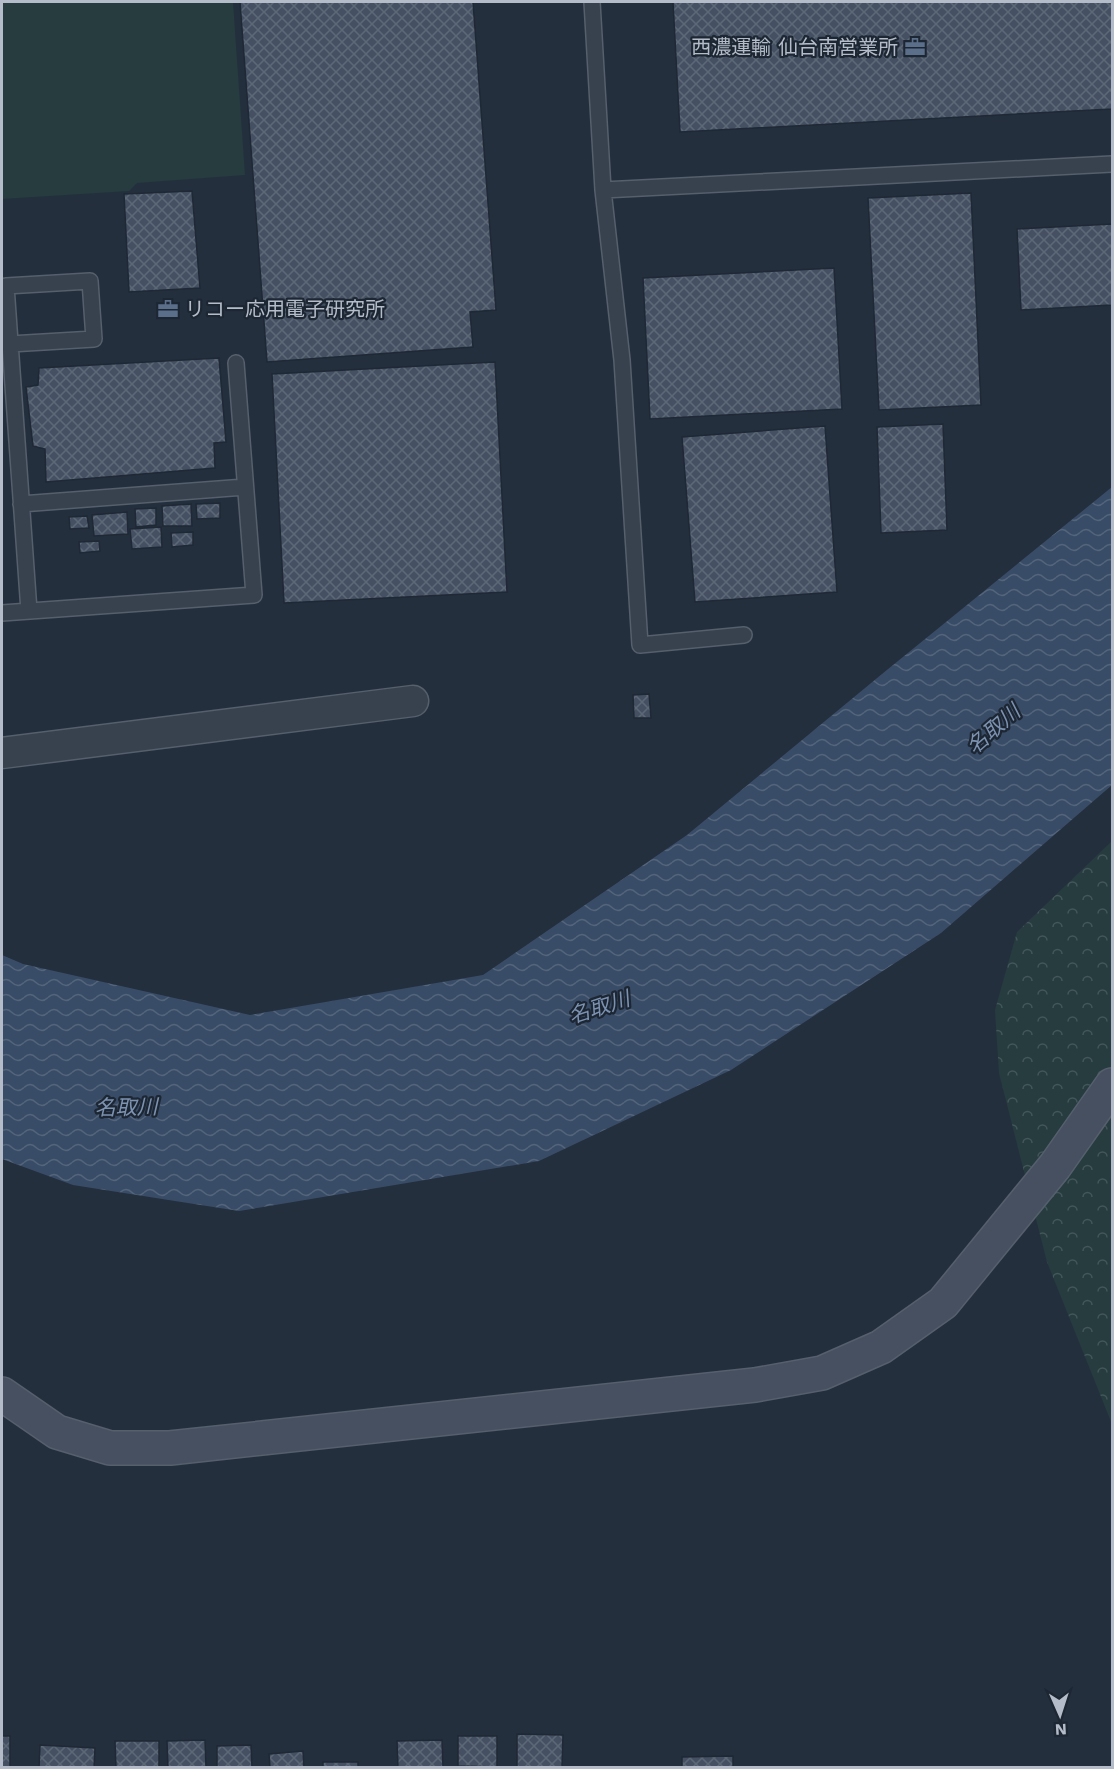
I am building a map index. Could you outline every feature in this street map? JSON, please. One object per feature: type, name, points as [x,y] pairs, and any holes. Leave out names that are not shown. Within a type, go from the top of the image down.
[{"type":"street","points":[[2,753],[414,700]]},
{"type":"street","points":[[2,1394],[57,1432],[110,1448],[170,1448],[755,1385],[822,1373],[881,1347],[943,1303],[1055,1166],[1113,1085]]},
{"type":"lane","points":[[592,2],[603,190],[622,360],[640,645],[744,635]]},
{"type":"lane","points":[[603,190],[1113,164]]},
{"type":"lane","points":[[10,344],[94,339],[90,281],[4,287],[29,611]]},
{"type":"lane","points":[[2,613],[254,595],[236,363]]},
{"type":"lane","points":[[21,504],[245,487]]},
{"type":"green space","points":[[2,2],[233,2],[245,175],[137,183],[129,191],[2,199]]},
{"type":"green space","points":[[1112,841],[1112,1424],[1047,1262],[999,1073],[995,1010],[1017,932]]},
{"type":"water","name":"名取川","points":[[1112,487],[1112,785],[941,933],[731,1070],[539,1161],[239,1211],[73,1185],[2,1159],[2,955],[23,964],[250,1015],[483,975],[687,835]]},
{"type":"building","points":[[240,2],[473,2],[496,310],[470,312],[473,347],[267,362]]},
{"type":"building","points":[[673,2],[1112,2],[1112,109],[680,132]]},
{"type":"building","points":[[192,191],[200,288],[129,292],[124,194]]},
{"type":"building","points":[[971,193],[981,405],[879,410],[868,198]]},
{"type":"building","points":[[1112,224],[1112,305],[1021,310],[1017,229]]},
{"type":"building","points":[[834,268],[842,409],[650,419],[643,278]]},
{"type":"building","points":[[219,358],[226,442],[214,443],[215,468],[46,482],[45,449],[33,446],[26,387],[38,385],[39,368]]},
{"type":"building","points":[[495,362],[507,592],[284,603],[272,374]]},
{"type":"building","points":[[943,424],[947,530],[881,533],[877,427]]},
{"type":"building","points":[[825,426],[837,592],[695,602],[682,437]]},
{"type":"building","points":[[220,503],[220,518],[197,519],[196,504]]},
{"type":"building","points":[[191,504],[192,526],[163,526],[162,506]]},
{"type":"building","points":[[156,508],[156,525],[136,527],[135,509]]},
{"type":"building","points":[[127,512],[128,534],[94,536],[92,515]]},
{"type":"building","points":[[87,516],[89,528],[70,529],[69,517]]},
{"type":"building","points":[[161,527],[162,547],[132,549],[130,529]]},
{"type":"building","points":[[193,532],[193,545],[172,547],[171,533]]},
{"type":"building","points":[[99,541],[100,551],[80,553],[79,542]]},
{"type":"building","points":[[649,694],[651,718],[634,718],[633,695]]},
{"type":"building","points":[[517,1734],[563,1735],[562,1767],[517,1767]]},
{"type":"building","points":[[2,1736],[10,1736],[10,1768],[2,1768]]},
{"type":"building","points":[[458,1736],[497,1736],[497,1767],[458,1766]]},
{"type":"building","points":[[205,1740],[206,1768],[168,1768],[167,1741]]},
{"type":"building","points":[[442,1740],[443,1768],[398,1768],[397,1741]]},
{"type":"building","points":[[115,1741],[159,1741],[159,1768],[116,1768]]},
{"type":"building","points":[[40,1745],[95,1748],[94,1768],[39,1768]]},
{"type":"building","points":[[251,1745],[252,1768],[217,1768],[217,1746]]},
{"type":"building","points":[[303,1751],[304,1768],[270,1768],[269,1754]]},
{"type":"building","points":[[733,1756],[733,1768],[682,1768],[682,1757]]},
{"type":"building","points":[[323,1762],[358,1762],[358,1768],[323,1768]]},
{"type":"place","name":"西濃運輸 仙台南営業所","points":[[915,47]]},
{"type":"place","name":"リコー応用電子研究所","points":[[168,309]]}]
